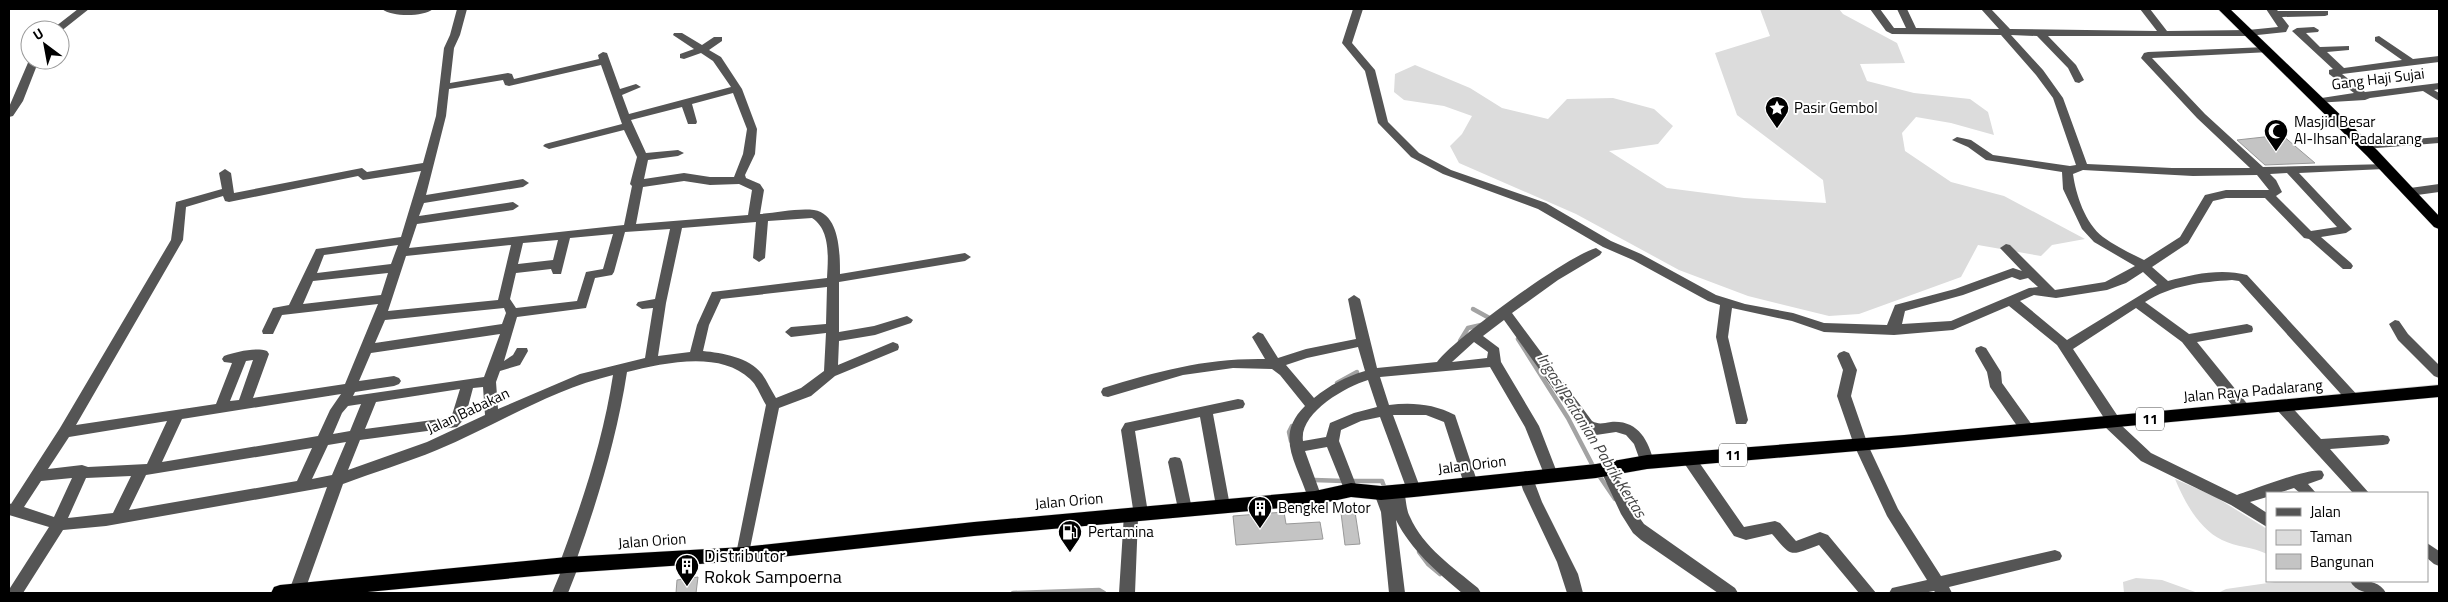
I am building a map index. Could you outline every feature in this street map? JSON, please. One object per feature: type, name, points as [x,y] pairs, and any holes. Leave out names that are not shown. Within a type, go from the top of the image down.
[{"type":"highway","points":[[2224,9],[2320,101],[2439,224]]},
{"type":"highway","name":"Jalan Raya Padalarang","points":[[1861,445],[2354,399],[2437,394]]},
{"type":"highway","name":"Jalan Orion","points":[[294,592],[362,590],[569,565],[743,554],[1184,509],[1315,498],[1351,490],[1394,492],[1602,469],[1647,462],[1861,445]]},
{"type":"street","points":[[69,20],[84,9]]},
{"type":"street","points":[[387,9],[401,13],[428,9]]},
{"type":"street","points":[[301,487],[321,441],[337,410],[344,402],[380,316],[429,166],[441,116],[449,48],[455,35],[462,9]]},
{"type":"street","points":[[1358,9],[1357,18],[1348,33],[1347,43],[1370,70],[1383,123],[1410,151],[1447,172],[1542,206],[1607,244],[1726,303],[1793,317],[1824,327],[1894,330],[1953,324],[2033,292],[2080,292],[2107,286],[2122,280],[2142,265],[2184,240],[2208,198],[2230,194],[2269,195],[2276,192],[2275,188],[2260,171],[2201,116],[2146,58],[2148,55],[2266,50]]},
{"type":"street","points":[[1875,9],[1889,30],[1913,32],[2164,34],[2248,33],[2282,30],[2284,26],[2272,11]]},
{"type":"street","points":[[1902,9],[1913,32]]},
{"type":"street","points":[[1986,9],[2057,98],[2068,124],[2074,150],[2083,167]]},
{"type":"street","points":[[2144,9],[2164,34]]},
{"type":"street","points":[[2272,11],[2324,13]]},
{"type":"street","points":[[2314,30],[2297,31],[2342,71]]},
{"type":"street","points":[[2040,33],[2072,67],[2079,80]]},
{"type":"street","points":[[678,35],[703,49],[724,66],[737,89],[752,129],[749,154],[739,175],[741,180]]},
{"type":"street","points":[[684,56],[703,49],[718,39]]},
{"type":"street","points":[[2379,39],[2412,63]]},
{"type":"street","points":[[2318,50],[2345,48]]},
{"type":"street","points":[[443,91],[509,83],[604,58],[627,122],[643,158],[624,228],[608,272],[590,275],[582,305],[512,313]]},
{"type":"street","points":[[2365,97],[2333,72],[2439,59]]},
{"type":"street","points":[[9,114],[20,101],[29,70]]},
{"type":"street","name":"Gang Haji Sujai","points":[[2320,101],[2365,97],[2439,86]]},
{"type":"street","points":[[617,93],[636,87]]},
{"type":"street","points":[[2425,88],[2439,98]]},
{"type":"street","points":[[550,146],[737,89]]},
{"type":"street","points":[[687,104],[692,122]]},
{"type":"street","points":[[1958,140],[1969,141],[1990,158],[2070,170],[2083,167],[2166,173],[2215,174],[2384,166]]},
{"type":"street","points":[[2365,146],[2439,140]]},
{"type":"street","points":[[643,158],[678,153]]},
{"type":"street","points":[[225,173],[229,198],[362,172],[363,176],[429,166]]},
{"type":"street","points":[[2070,170],[2067,174],[2069,189],[2086,226],[2098,239],[2142,265],[2166,286]]},
{"type":"street","points":[[2290,170],[2346,229],[2314,236]]},
{"type":"street","points":[[636,184],[684,177],[710,181],[741,180],[756,187],[758,190],[758,258]]},
{"type":"street","points":[[419,200],[523,183]]},
{"type":"street","points":[[2410,192],[2439,188]]},
{"type":"street","points":[[12,509],[65,432],[177,240],[180,205],[227,191]]},
{"type":"street","points":[[2269,195],[2305,233],[2314,236],[2347,266]]},
{"type":"street","points":[[411,221],[514,206]]},
{"type":"street","points":[[400,253],[624,228],[813,214],[822,218],[831,238],[833,333],[830,373]]},
{"type":"street","points":[[651,361],[660,303],[677,224]]},
{"type":"street","points":[[511,269],[557,268],[565,235]]},
{"type":"street","points":[[294,309],[320,252],[404,240]]},
{"type":"street","points":[[503,303],[518,240]]},
{"type":"street","points":[[2006,248],[2051,293]]},
{"type":"street","points":[[1441,366],[1448,356],[1502,313],[1566,269],[1596,252]]},
{"type":"street","points":[[695,357],[703,325],[716,295],[833,280],[965,257]]},
{"type":"street","points":[[314,277],[395,268]]},
{"type":"street","points":[[1894,330],[1899,308],[1959,292],[2013,272],[2020,276],[2032,272]]},
{"type":"street","points":[[2066,347],[2148,293],[2166,286],[2212,277],[2243,278],[2354,399]]},
{"type":"street","points":[[268,331],[277,311],[385,299]]},
{"type":"street","points":[[1354,299],[1362,342],[1385,412],[1397,506],[1418,542],[1435,560],[1473,593]]},
{"type":"street","points":[[2010,300],[2056,336],[2066,347],[2112,422],[2146,457],[2236,501],[2266,520]]},
{"type":"street","points":[[2137,302],[2187,340],[2244,410]]},
{"type":"street","points":[[380,316],[503,303],[510,305],[512,313],[508,328],[489,382],[492,417]]},
{"type":"street","points":[[642,305],[660,303]]},
{"type":"street","points":[[1726,303],[1722,337],[1741,420]]},
{"type":"street","points":[[1502,313],[1515,324],[1587,425],[1596,430],[1610,426],[1624,427],[1632,431],[1638,437],[1647,462]]},
{"type":"street","points":[[791,332],[833,333],[875,330],[907,320]]},
{"type":"street","points":[[2395,324],[2403,337],[2439,373]]},
{"type":"street","points":[[366,348],[508,328]]},
{"type":"street","points":[[2187,340],[2247,329]]},
{"type":"street","points":[[1473,336],[1491,347],[1494,351],[1494,362],[1532,426],[1551,475]]},
{"type":"street","points":[[1258,338],[1274,364],[1285,372],[1313,406]]},
{"type":"street","points":[[1108,392],[1183,370],[1209,366],[1274,364],[1306,354],[1362,342]]},
{"type":"street","points":[[743,554],[773,405],[806,392],[830,373],[893,347]]},
{"type":"street","points":[[495,367],[513,363],[518,359],[522,351]]},
{"type":"street","points":[[1982,351],[1994,372],[1995,384],[2026,429]]},
{"type":"street","points":[[221,408],[235,358],[262,354],[244,405]]},
{"type":"street","points":[[1844,356],[1850,370],[1844,396],[1861,445],[1892,512],[1926,563],[1940,588]]},
{"type":"street","name":"Jalan Babakan","points":[[12,509],[55,530],[337,480],[432,446],[492,417],[585,377],[651,361],[695,357],[724,358],[745,368],[762,383],[773,405]]},
{"type":"street","points":[[1315,498],[1295,437],[1296,428],[1303,415],[1324,395],[1344,383],[1371,372],[1441,366],[1453,368],[1494,362]]},
{"type":"street","points":[[560,593],[598,480],[616,408],[621,368]]},
{"type":"street","points":[[65,432],[177,416],[394,380]]},
{"type":"street","points":[[344,402],[468,383],[489,382]]},
{"type":"street","points":[[36,476],[82,471],[87,473],[146,469],[456,421],[468,383]]},
{"type":"street","points":[[294,592],[371,398]]},
{"type":"street","points":[[1127,593],[1136,514],[1128,430],[1130,427],[1238,404]]},
{"type":"street","points":[[2282,406],[2361,492]]},
{"type":"street","points":[[1351,490],[1332,441],[1335,427],[1343,421],[1356,416],[1420,410],[1444,414],[1450,419],[1471,484]]},
{"type":"street","points":[[1206,411],[1223,506]]},
{"type":"street","points":[[118,518],[177,416]]},
{"type":"street","points":[[2317,445],[2383,440]]},
{"type":"street","points":[[1297,447],[1332,441]]},
{"type":"street","points":[[1689,459],[1739,532],[1746,534],[1775,527],[1793,548],[1820,538],[1823,539],[1868,593]]},
{"type":"street","points":[[1175,462],[1184,509]]},
{"type":"street","points":[[1602,469],[1636,527],[1645,537],[1654,540],[1730,593]]},
{"type":"street","points":[[15,593],[55,530],[82,471]]},
{"type":"street","points":[[2236,501],[2317,475]]},
{"type":"street","points":[[1526,477],[1533,501],[1550,530],[1571,576],[1575,593]]},
{"type":"street","points":[[2295,481],[2308,492]]},
{"type":"street","points":[[1394,492],[1388,512],[1397,593]]},
{"type":"street","points":[[2428,550],[2439,560]]},
{"type":"street","points":[[1897,593],[1940,588],[2055,556]]},
{"type":"street","points":[[2360,582],[2378,593]]},
{"type":"green space","points":[[1760,9],[1839,9],[1843,14],[1897,43],[1905,63],[1860,64],[1867,81],[1914,93],[1970,99],[1988,112],[1994,135],[1951,123],[1916,117],[1902,133],[1905,151],[1951,182],[2004,196],[2085,239],[2052,245],[2041,256],[1978,245],[1961,277],[1859,314],[1829,316],[1748,296],[1679,270],[1576,214],[1459,163],[1450,146],[1462,134],[1472,116],[1444,106],[1404,100],[1394,92],[1395,74],[1415,65],[1470,88],[1502,108],[1548,119],[1567,99],[1613,98],[1654,109],[1673,126],[1658,144],[1609,151],[1667,188],[1744,198],[1826,203],[1823,180],[1737,115],[1715,53],[1770,36]]},
{"type":"green space","points":[[2175,479],[2214,496],[2266,528],[2266,554],[2227,542],[2214,535],[2199,522]]},
{"type":"green space","points":[[2136,578],[2162,580],[2198,593],[2124,593],[2123,582]]},
{"type":"green space","points":[[2275,582],[2353,582],[2374,593],[2218,593],[2226,589]]},
{"type":"building","name":"Masjid Besar Al-Ihsan Padalarang","points":[[2282,135],[2315,163],[2265,165],[2237,140]]},
{"type":"building","name":"Bengkel Motor","points":[[1284,512],[1286,524],[1320,522],[1323,539],[1236,545],[1233,516]]},
{"type":"building","points":[[1355,512],[1360,544],[1345,545],[1341,513]]},
{"type":"building","name":"Distributor Rokok Sampoerna","points":[[698,577],[696,593],[676,593],[677,580]]},
{"type":"waterway","name":"Irigasi Pertanian Pabrik Kertas","points":[[1473,309],[1493,320]]},
{"type":"waterway","name":"Irigasi Pertanian Pabrik Kertas","points":[[1460,341],[1468,328],[1481,325]]},
{"type":"waterway","name":"Irigasi Pertanian Pabrik Kertas","points":[[1518,339],[1568,418],[1594,468]]},
{"type":"waterway","name":"Irigasi Pertanian Pabrik Kertas","points":[[1337,383],[1357,372]]},
{"type":"waterway","name":"Irigasi Pertanian Pabrik Kertas","points":[[1291,441],[1289,432],[1292,426]]},
{"type":"waterway","name":"Irigasi Pertanian Pabrik Kertas","points":[[1598,474],[1615,499]]},
{"type":"waterway","name":"Irigasi Pertanian Pabrik Kertas","points":[[1314,480],[1344,481]]},
{"type":"waterway","name":"Irigasi Pertanian Pabrik Kertas","points":[[1352,481],[1382,481],[1385,489]]},
{"type":"waterway","name":"Irigasi Pertanian Pabrik Kertas","points":[[1419,552],[1428,564],[1440,574]]},
{"type":"waterway","points":[[1013,593],[1099,590],[1104,593]]},
{"type":"place","name":"Pasir Gembol","points":[[1777,129]]},
{"type":"place","name":"Masjid Besar Al-Ihsan Padalarang","points":[[2276,152]]},
{"type":"place","name":"Bengkel Motor","points":[[1260,529]]},
{"type":"place","name":"Pertamina","points":[[1070,553]]},
{"type":"place","name":"Distributor Rokok Sampoerna","points":[[687,587]]}]
